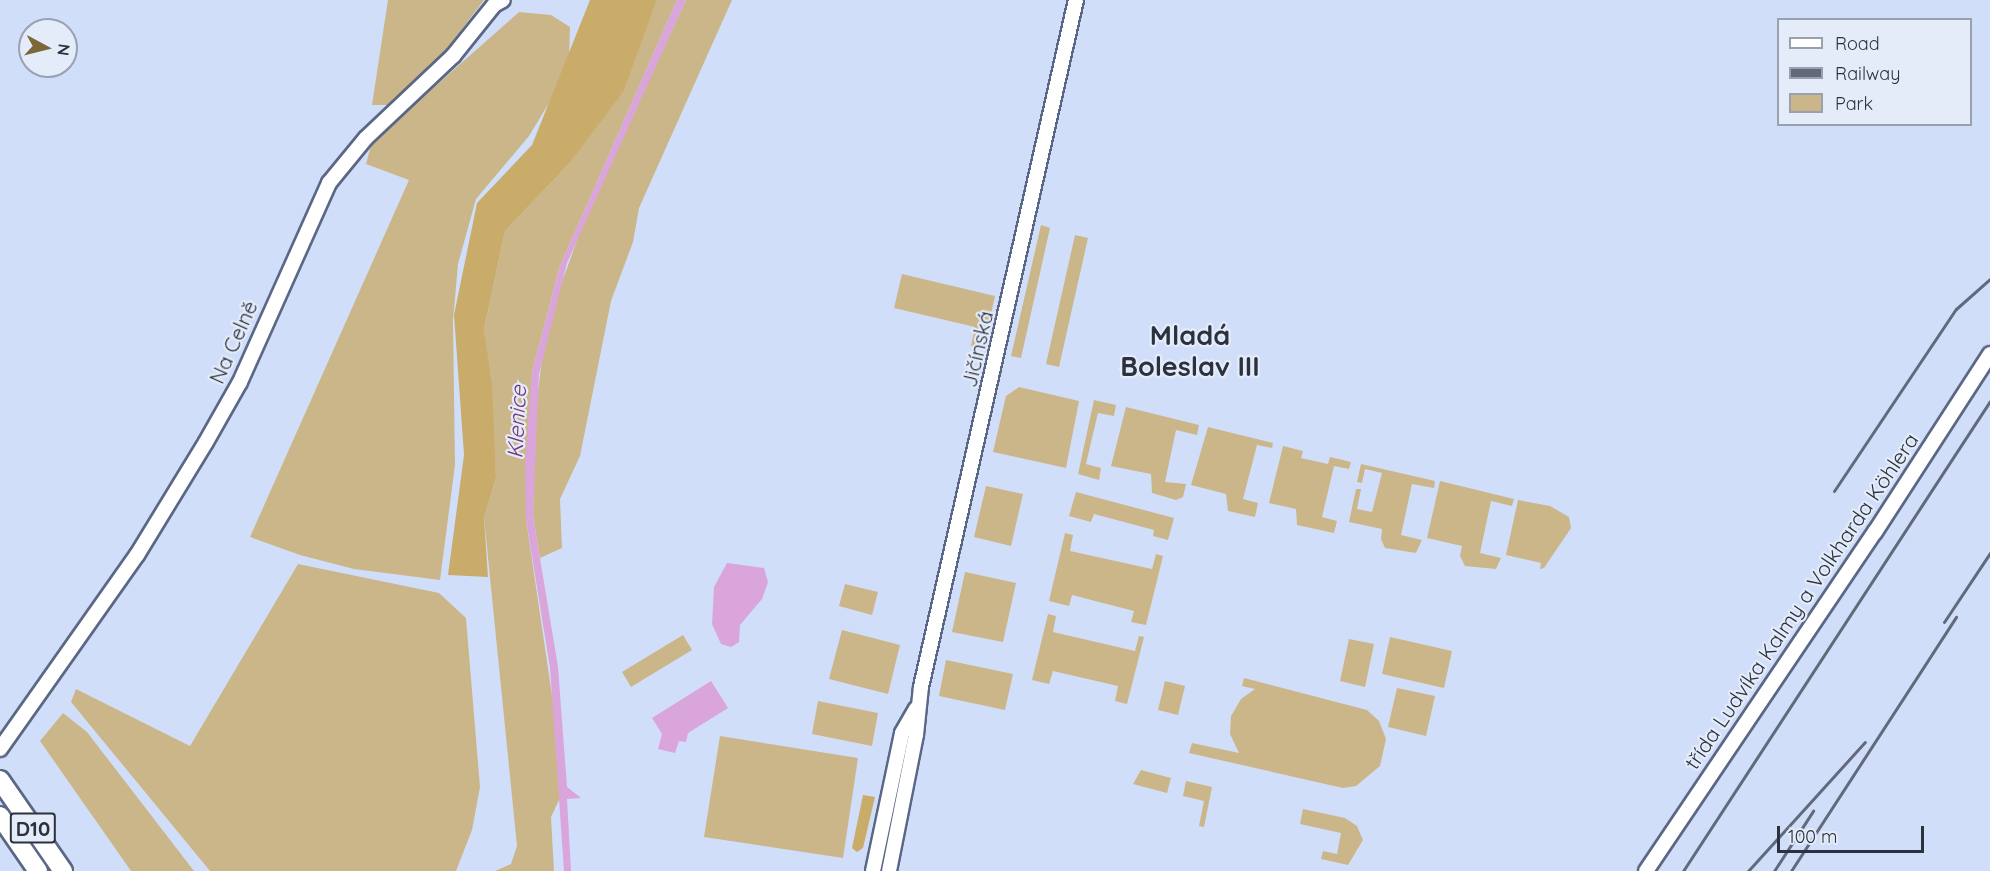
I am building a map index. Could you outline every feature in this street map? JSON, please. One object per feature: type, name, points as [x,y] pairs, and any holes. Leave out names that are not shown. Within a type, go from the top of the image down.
[{"type":"highway","name":"D10","points":[[0,780],[63,871]]},
{"type":"highway","name":"D10","points":[[0,816],[38,871]]},
{"type":"street","name":"Na Celně","points":[[0,749],[137,555],[206,442],[240,382],[329,183],[366,138],[425,83],[494,5],[503,0]]},
{"type":"street","name":"Jičínská","points":[[889,871],[916,735],[917,707],[1076,0]]},
{"type":"street","name":"třída Ludvíka Kalmy a Volkharda Köhlera","points":[[1646,871],[1875,532],[1990,354]]},
{"type":"street","name":"Jičínská","points":[[873,871],[902,733],[917,707]]},
{"type":"green space","points":[[388,0],[484,0],[439,59],[406,92],[388,105],[372,105]]},
{"type":"green space","points":[[657,0],[677,0],[560,266],[532,372],[526,519],[554,709],[560,798],[551,817],[554,871],[495,871],[511,864],[517,846],[484,518],[496,478],[484,330],[505,231],[568,165],[640,44]]},
{"type":"green space","points":[[686,0],[732,0],[639,208],[633,242],[611,301],[580,456],[560,499],[562,548],[540,558],[533,516],[535,416],[543,350],[554,304],[584,221]]},
{"type":"green space","points":[[519,12],[551,15],[570,27],[569,58],[555,93],[529,136],[476,199],[458,264],[453,321],[455,465],[440,580],[354,569],[300,555],[250,537],[409,180],[366,164],[372,142]]},
{"type":"green space","points":[[1041,225],[1050,228],[1021,358],[1011,356]]},
{"type":"green space","points":[[1075,235],[1088,238],[1059,367],[1046,364]]},
{"type":"green space","points":[[902,274],[995,296],[983,349],[971,346],[975,327],[894,308]]},
{"type":"green space","points":[[1019,387],[1079,401],[1066,468],[993,452],[1006,396]]},
{"type":"green space","points":[[1094,400],[1116,405],[1114,416],[1098,413],[1086,464],[1101,468],[1099,480],[1078,474]]},
{"type":"green space","points":[[1126,407],[1199,425],[1197,435],[1176,430],[1165,482],[1186,484],[1183,497],[1176,500],[1152,493],[1151,474],[1111,466]]},
{"type":"green space","points":[[1208,427],[1273,443],[1272,448],[1257,445],[1243,499],[1258,503],[1255,517],[1228,511],[1226,494],[1191,485]]},
{"type":"green space","points":[[1283,446],[1303,451],[1301,458],[1328,464],[1330,457],[1351,462],[1349,469],[1334,466],[1322,517],[1337,521],[1334,533],[1297,525],[1296,509],[1269,503]]},
{"type":"green space","points":[[1361,464],[1435,481],[1434,488],[1412,484],[1401,535],[1422,540],[1416,553],[1385,548],[1381,539],[1382,529],[1349,522],[1356,489],[1361,489],[1357,509],[1372,512],[1382,473],[1365,469],[1362,483],[1357,482]]},
{"type":"green space","points":[[1440,481],[1514,499],[1512,506],[1491,501],[1480,553],[1501,558],[1496,569],[1465,566],[1460,556],[1462,546],[1427,538]]},
{"type":"green space","points":[[986,486],[1023,494],[1011,546],[974,537]]},
{"type":"green space","points":[[1076,492],[1174,518],[1168,540],[1153,536],[1154,530],[1094,514],[1091,522],[1069,516]]},
{"type":"green space","points":[[1518,500],[1550,506],[1569,517],[1571,528],[1544,568],[1540,569],[1541,563],[1506,555]]},
{"type":"green space","points":[[1065,533],[1073,535],[1070,551],[1152,569],[1156,554],[1163,556],[1146,625],[1131,622],[1134,611],[1072,595],[1069,606],[1049,601]]},
{"type":"green space","points":[[298,564],[439,593],[466,618],[480,787],[472,830],[456,871],[210,871],[71,702],[76,689],[190,746]]},
{"type":"green space","points":[[965,572],[1016,583],[1003,642],[952,632]]},
{"type":"green space","points":[[845,584],[878,592],[872,615],[839,606]]},
{"type":"green space","points":[[1048,614],[1056,616],[1053,632],[1135,651],[1139,636],[1144,637],[1127,704],[1115,701],[1118,686],[1053,671],[1049,684],[1032,680]]},
{"type":"green space","points":[[842,630],[900,645],[888,694],[829,679]]},
{"type":"green space","points":[[683,635],[692,650],[631,687],[622,672]]},
{"type":"green space","points":[[1390,637],[1452,651],[1444,688],[1382,674]]},
{"type":"green space","points":[[1349,639],[1374,644],[1365,687],[1340,681]]},
{"type":"green space","points":[[946,660],[1013,674],[1005,710],[939,696]]},
{"type":"green space","points":[[1244,678],[1367,710],[1379,721],[1386,739],[1380,766],[1356,786],[1343,788],[1189,753],[1192,743],[1239,753],[1230,734],[1231,716],[1241,699],[1255,689],[1242,686]]},
{"type":"green space","points":[[1165,681],[1185,686],[1178,715],[1158,710]]},
{"type":"green space","points":[[1397,688],[1435,696],[1426,736],[1388,727]]},
{"type":"green space","points":[[818,701],[878,713],[872,746],[812,734]]},
{"type":"green space","points":[[63,713],[87,732],[194,871],[131,871],[40,741]]},
{"type":"green space","points":[[720,736],[858,758],[843,858],[704,837]]},
{"type":"green space","points":[[1141,770],[1171,778],[1167,793],[1133,784]]},
{"type":"green space","points":[[1186,781],[1212,787],[1204,827],[1199,826],[1204,801],[1183,796]]},
{"type":"green space","points":[[1303,809],[1345,818],[1357,826],[1363,840],[1348,865],[1321,859],[1323,851],[1337,854],[1341,833],[1300,824]]},
{"type":"shaded area","points":[[590,0],[657,0],[623,92],[568,165],[505,231],[484,330],[492,385],[496,478],[484,518],[488,577],[448,575],[464,455],[454,315],[477,203],[532,145]]},
{"type":"shaded area","points":[[677,0],[686,0],[567,263],[539,374],[533,516],[558,667],[567,787],[581,798],[567,799],[571,871],[564,871],[550,668],[526,519],[525,465],[532,372],[560,266]]},
{"type":"shaded area","points":[[727,563],[764,568],[768,582],[762,599],[740,625],[739,642],[731,647],[721,644],[712,624],[714,587]]},
{"type":"shaded area","points":[[711,681],[728,708],[688,733],[686,742],[679,741],[675,753],[658,749],[662,734],[652,718]]},
{"type":"shaded area","points":[[863,795],[875,797],[863,848],[857,852],[852,848]]},
{"type":"railway","points":[[1834,491],[1956,309],[1990,279]]},
{"type":"railway","points":[[1683,871],[1990,401]]},
{"type":"railway","points":[[1944,622],[1990,553]]},
{"type":"railway","points":[[1791,871],[1956,617]]},
{"type":"railway","points":[[1748,871],[1865,742]]},
{"type":"railway","points":[[1774,871],[1813,811]]},
{"type":"district","name":"Mladá Boleslav III","points":[[1190,350]]},
{"type":"water label","name":"Klenice","points":[[517,422]]}]
